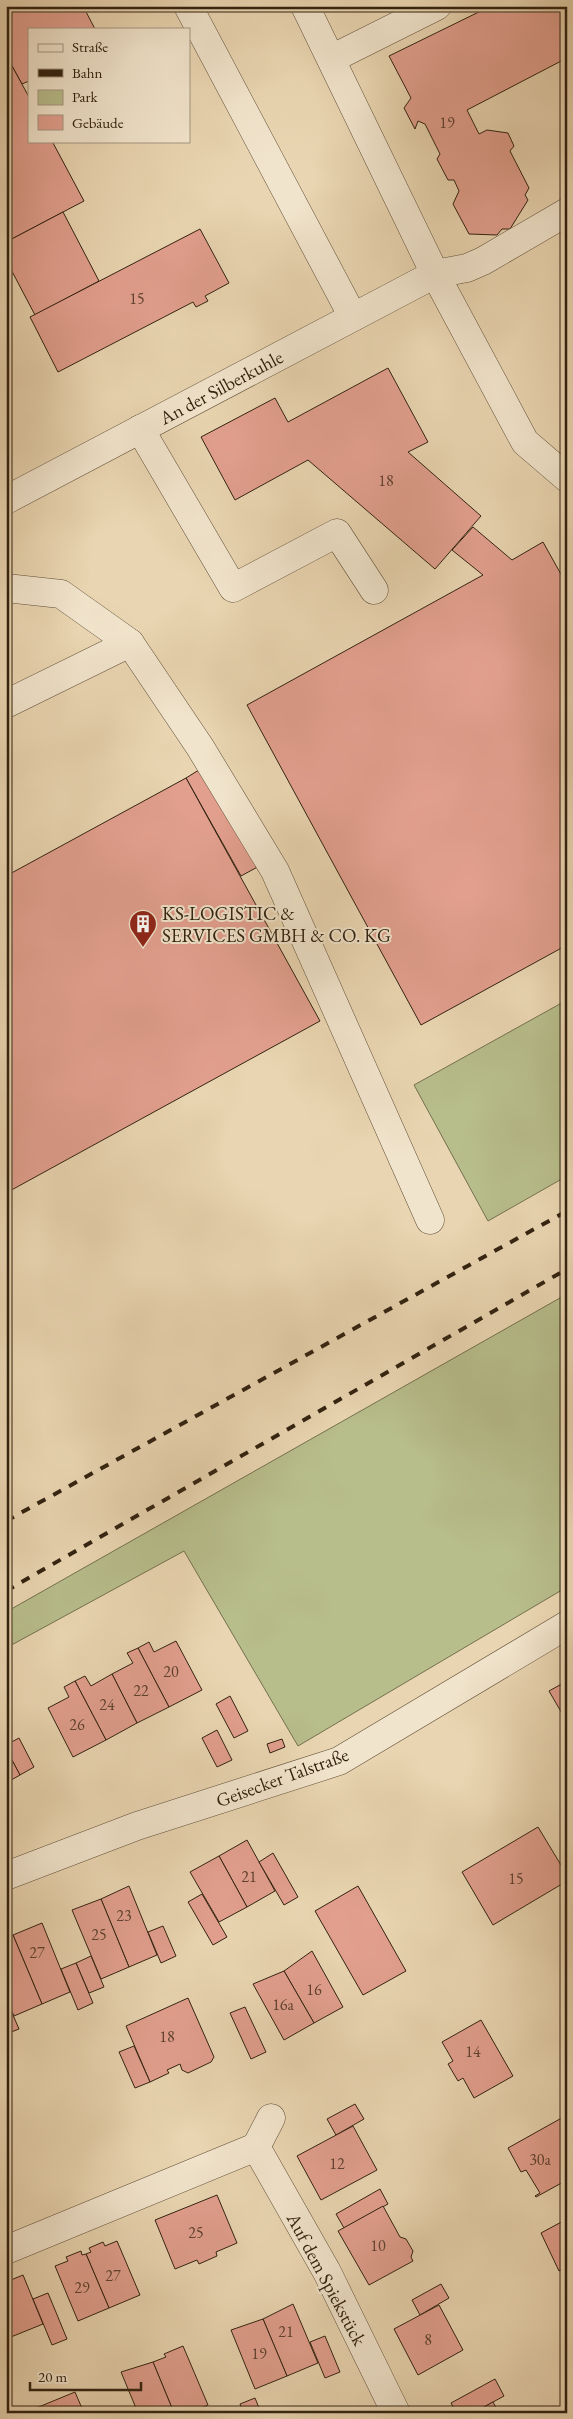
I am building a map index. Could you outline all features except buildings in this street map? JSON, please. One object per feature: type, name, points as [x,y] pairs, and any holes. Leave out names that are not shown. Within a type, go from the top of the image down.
[{"type":"street","points":[[188,6],[353,317]]},
{"type":"street","points":[[305,6],[435,274],[525,442],[567,478]]},
{"type":"street","points":[[331,59],[437,6]]},
{"type":"street","name":"An der Silberkuhle","points":[[6,500],[435,274],[484,262],[567,212]]},
{"type":"street","points":[[140,429],[233,588],[337,533],[374,590]]},
{"type":"street","points":[[6,588],[61,594],[130,643],[200,747],[275,871],[430,1220]]},
{"type":"street","points":[[6,704],[130,643]]},
{"type":"street","name":"Geisecker Talstraße","points":[[6,1876],[137,1826],[340,1760],[567,1624]]},
{"type":"street","points":[[6,2250],[256,2147],[271,2118]]},
{"type":"street","name":"Auf dem Spiekstück","points":[[256,2147],[327,2272],[396,2413]]},
{"type":"green space","points":[[567,1000],[567,1176],[488,1221],[414,1085]]},
{"type":"green space","points":[[567,1294],[567,1587],[298,1746],[184,1551],[6,1648],[6,1612]]},
{"type":"railway","points":[[6,1521],[567,1211]]},
{"type":"railway","points":[[6,1591],[567,1269]]},
{"type":"place","name":"KS-LOGISTIC & SERVICES GMBH & CO. KG","points":[[143,948]]}]
